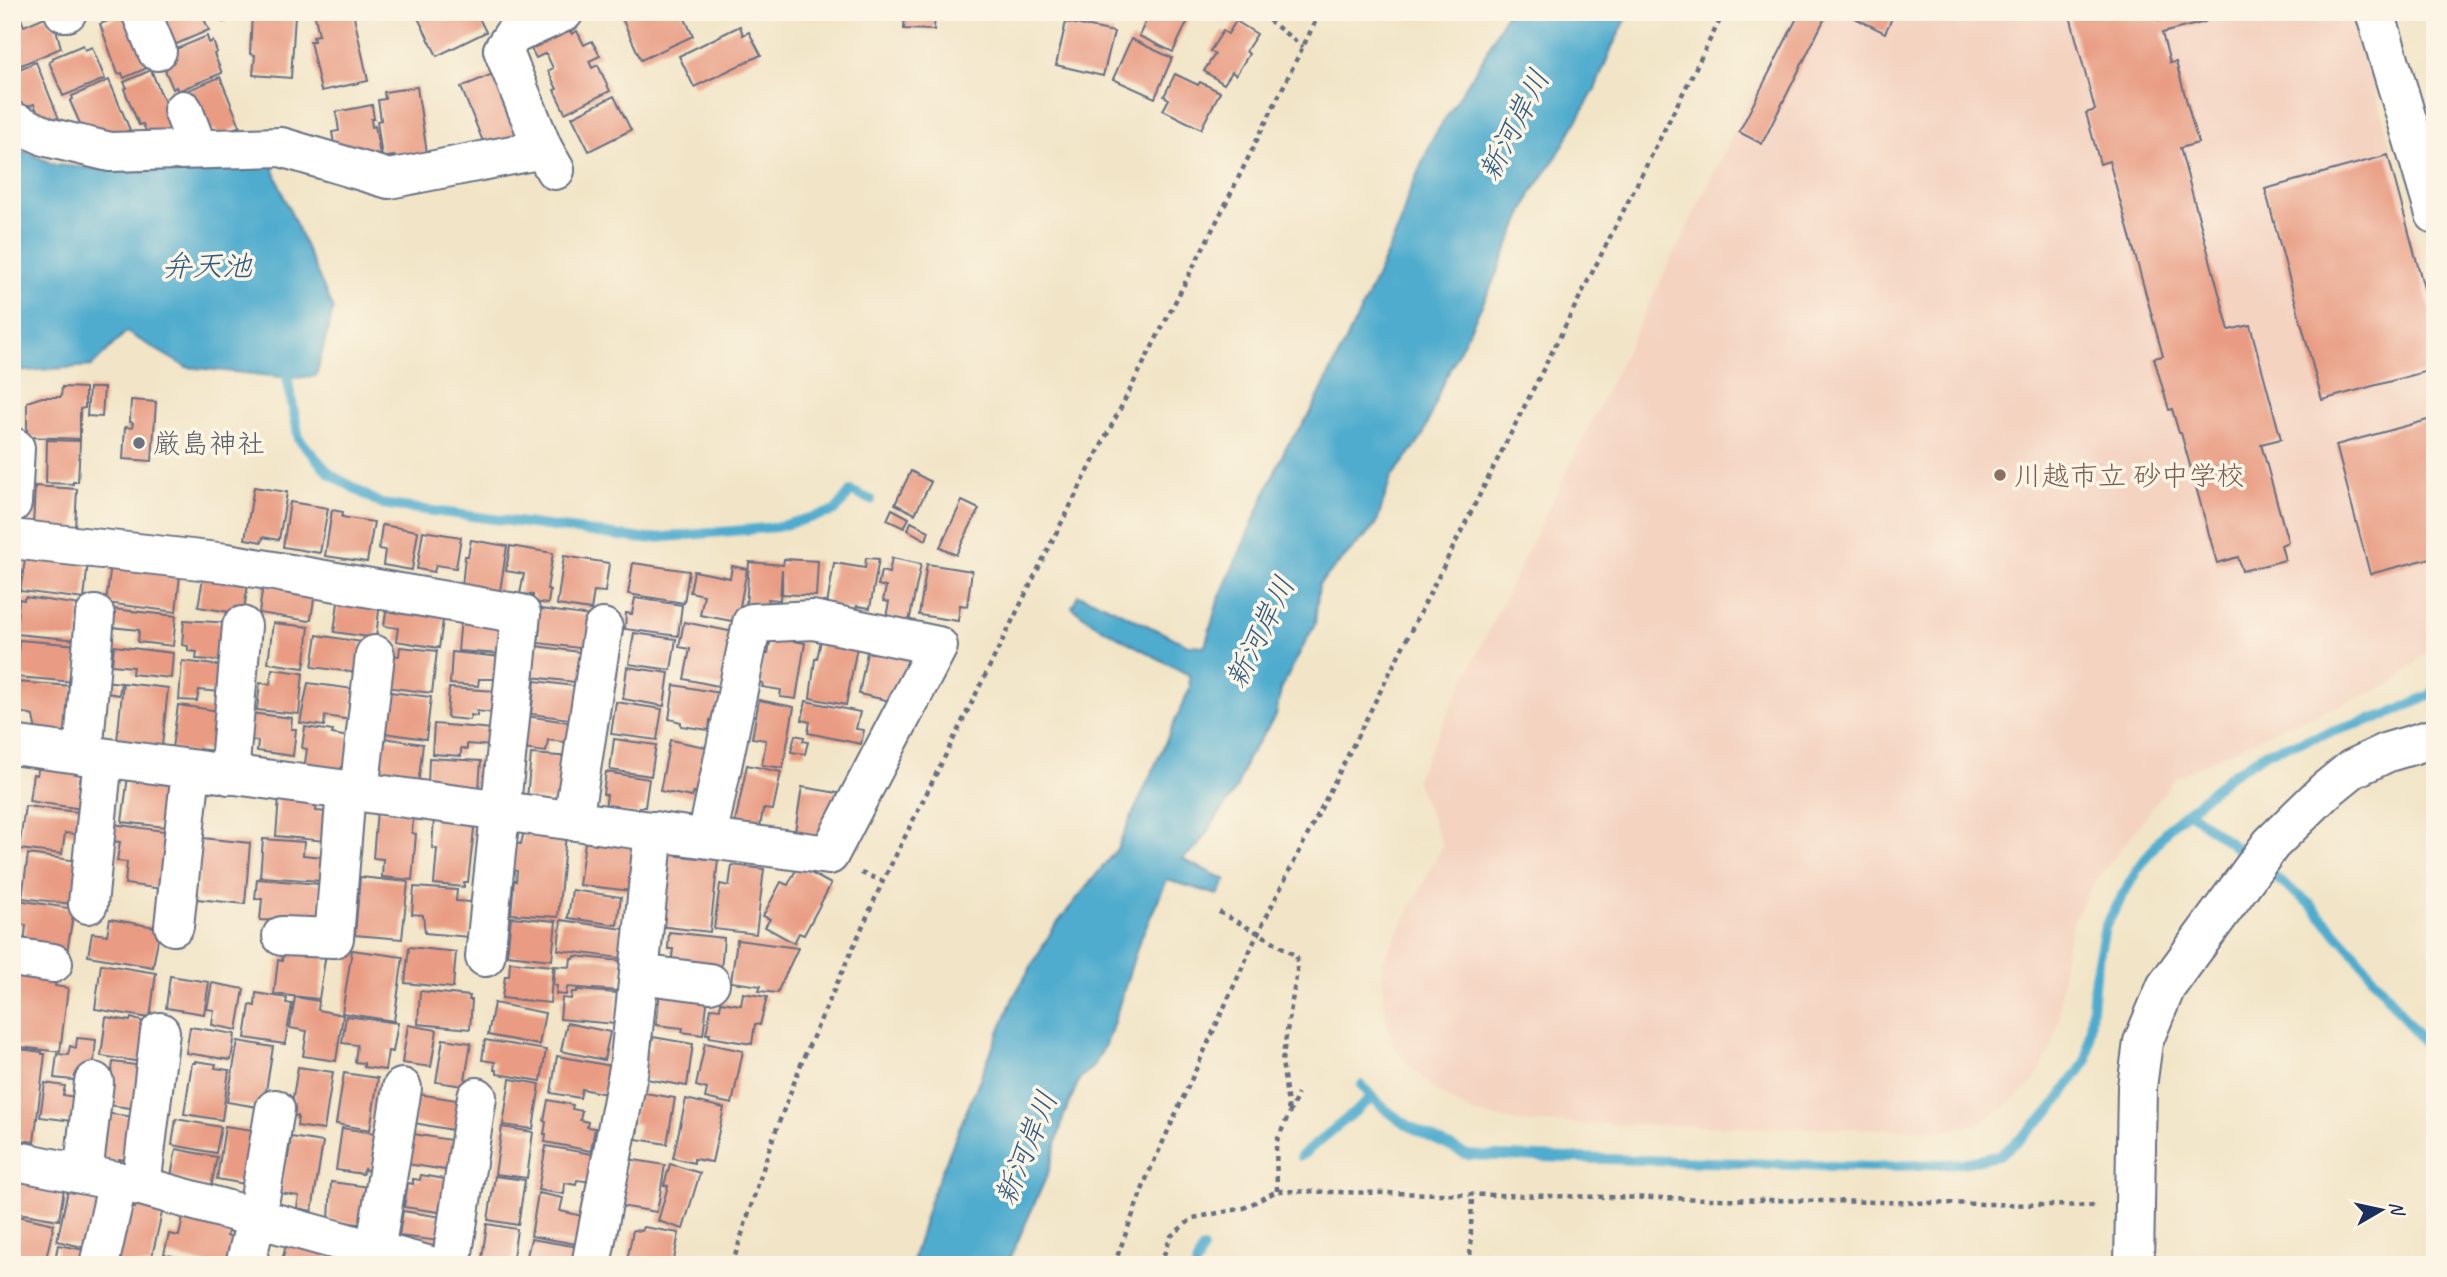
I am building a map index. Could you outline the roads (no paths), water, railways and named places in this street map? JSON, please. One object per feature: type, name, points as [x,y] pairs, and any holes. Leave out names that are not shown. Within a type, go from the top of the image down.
[{"type":"street","points":[[141,12],[157,51]]},
{"type":"street","points":[[12,121],[47,137],[110,152],[281,147],[389,179],[550,160],[503,50],[513,35],[564,12]]},
{"type":"street","points":[[2375,12],[2435,214]]},
{"type":"street","points":[[183,110],[198,149]]},
{"type":"street","points":[[12,503],[15,448]]},
{"type":"street","points":[[12,539],[227,563],[521,614],[485,957]]},
{"type":"street","points":[[88,904],[95,615]]},
{"type":"street","points":[[12,745],[830,855],[937,646],[813,620],[752,623],[707,838]]},
{"type":"street","points":[[229,775],[242,626]]},
{"type":"street","points":[[573,821],[603,628]]},
{"type":"street","points":[[282,936],[334,938],[352,791],[375,655]]},
{"type":"street","points":[[2134,1265],[2137,1087],[2143,1042],[2166,987],[2271,844],[2325,791],[2352,769],[2388,752],[2435,738]]},
{"type":"street","points":[[174,926],[191,770]]},
{"type":"street","points":[[592,1265],[629,1068],[654,831]]},
{"type":"street","points":[[12,957],[53,963]]},
{"type":"street","points":[[639,974],[710,983]]},
{"type":"street","points":[[99,1265],[114,1180],[160,1032]]},
{"type":"street","points":[[94,1082],[114,1180]]},
{"type":"street","points":[[353,1253],[402,1087]]},
{"type":"street","points":[[451,1265],[477,1097]]},
{"type":"street","points":[[245,1265],[257,1216],[275,1109]]},
{"type":"street","points":[[12,1160],[114,1180],[257,1216],[353,1253],[427,1265]]},
{"type":"water","name":"新河岸川","points":[[1507,12],[1630,12],[1595,89],[1557,156],[1532,192],[1488,293],[1442,385],[1422,438],[1391,478],[1376,525],[1319,584],[1315,624],[1281,689],[1276,715],[1247,759],[1236,789],[1197,847],[1182,859],[1226,880],[1218,895],[1167,880],[1139,942],[1109,1037],[1094,1066],[1080,1078],[1064,1115],[1049,1171],[1007,1265],[911,1265],[931,1197],[1014,996],[1054,927],[1117,849],[1190,688],[1189,675],[1094,624],[1072,607],[1078,595],[1101,603],[1188,645],[1205,646],[1218,601],[1286,447],[1310,414],[1361,310],[1400,225],[1408,195],[1433,138],[1483,59]]},
{"type":"water","name":"弁天池","points":[[12,145],[55,165],[137,172],[272,164],[333,309],[316,376],[291,378],[186,367],[126,332],[92,366],[12,372]]},
{"type":"waterway","points":[[285,365],[299,439],[330,474],[381,504],[644,539],[777,527],[835,511],[851,491],[871,500]]},
{"type":"waterway","points":[[1362,1085],[1397,1118],[1468,1155],[1872,1167],[1962,1163],[1998,1156],[2051,1110],[2087,1060],[2095,976],[2105,927],[2137,870],[2169,827],[2228,777],[2267,752],[2392,713],[2435,690]]},
{"type":"waterway","points":[[2189,812],[2310,904],[2357,956],[2435,1058]]},
{"type":"waterway","points":[[1301,1156],[1372,1098]]},
{"type":"waterway","points":[[1196,1265],[1203,1249]]},
{"type":"place","name":"厳島神社","points":[[139,443]]},
{"type":"place","name":"川越市立 砂中学校","points":[[2000,475]]}]
